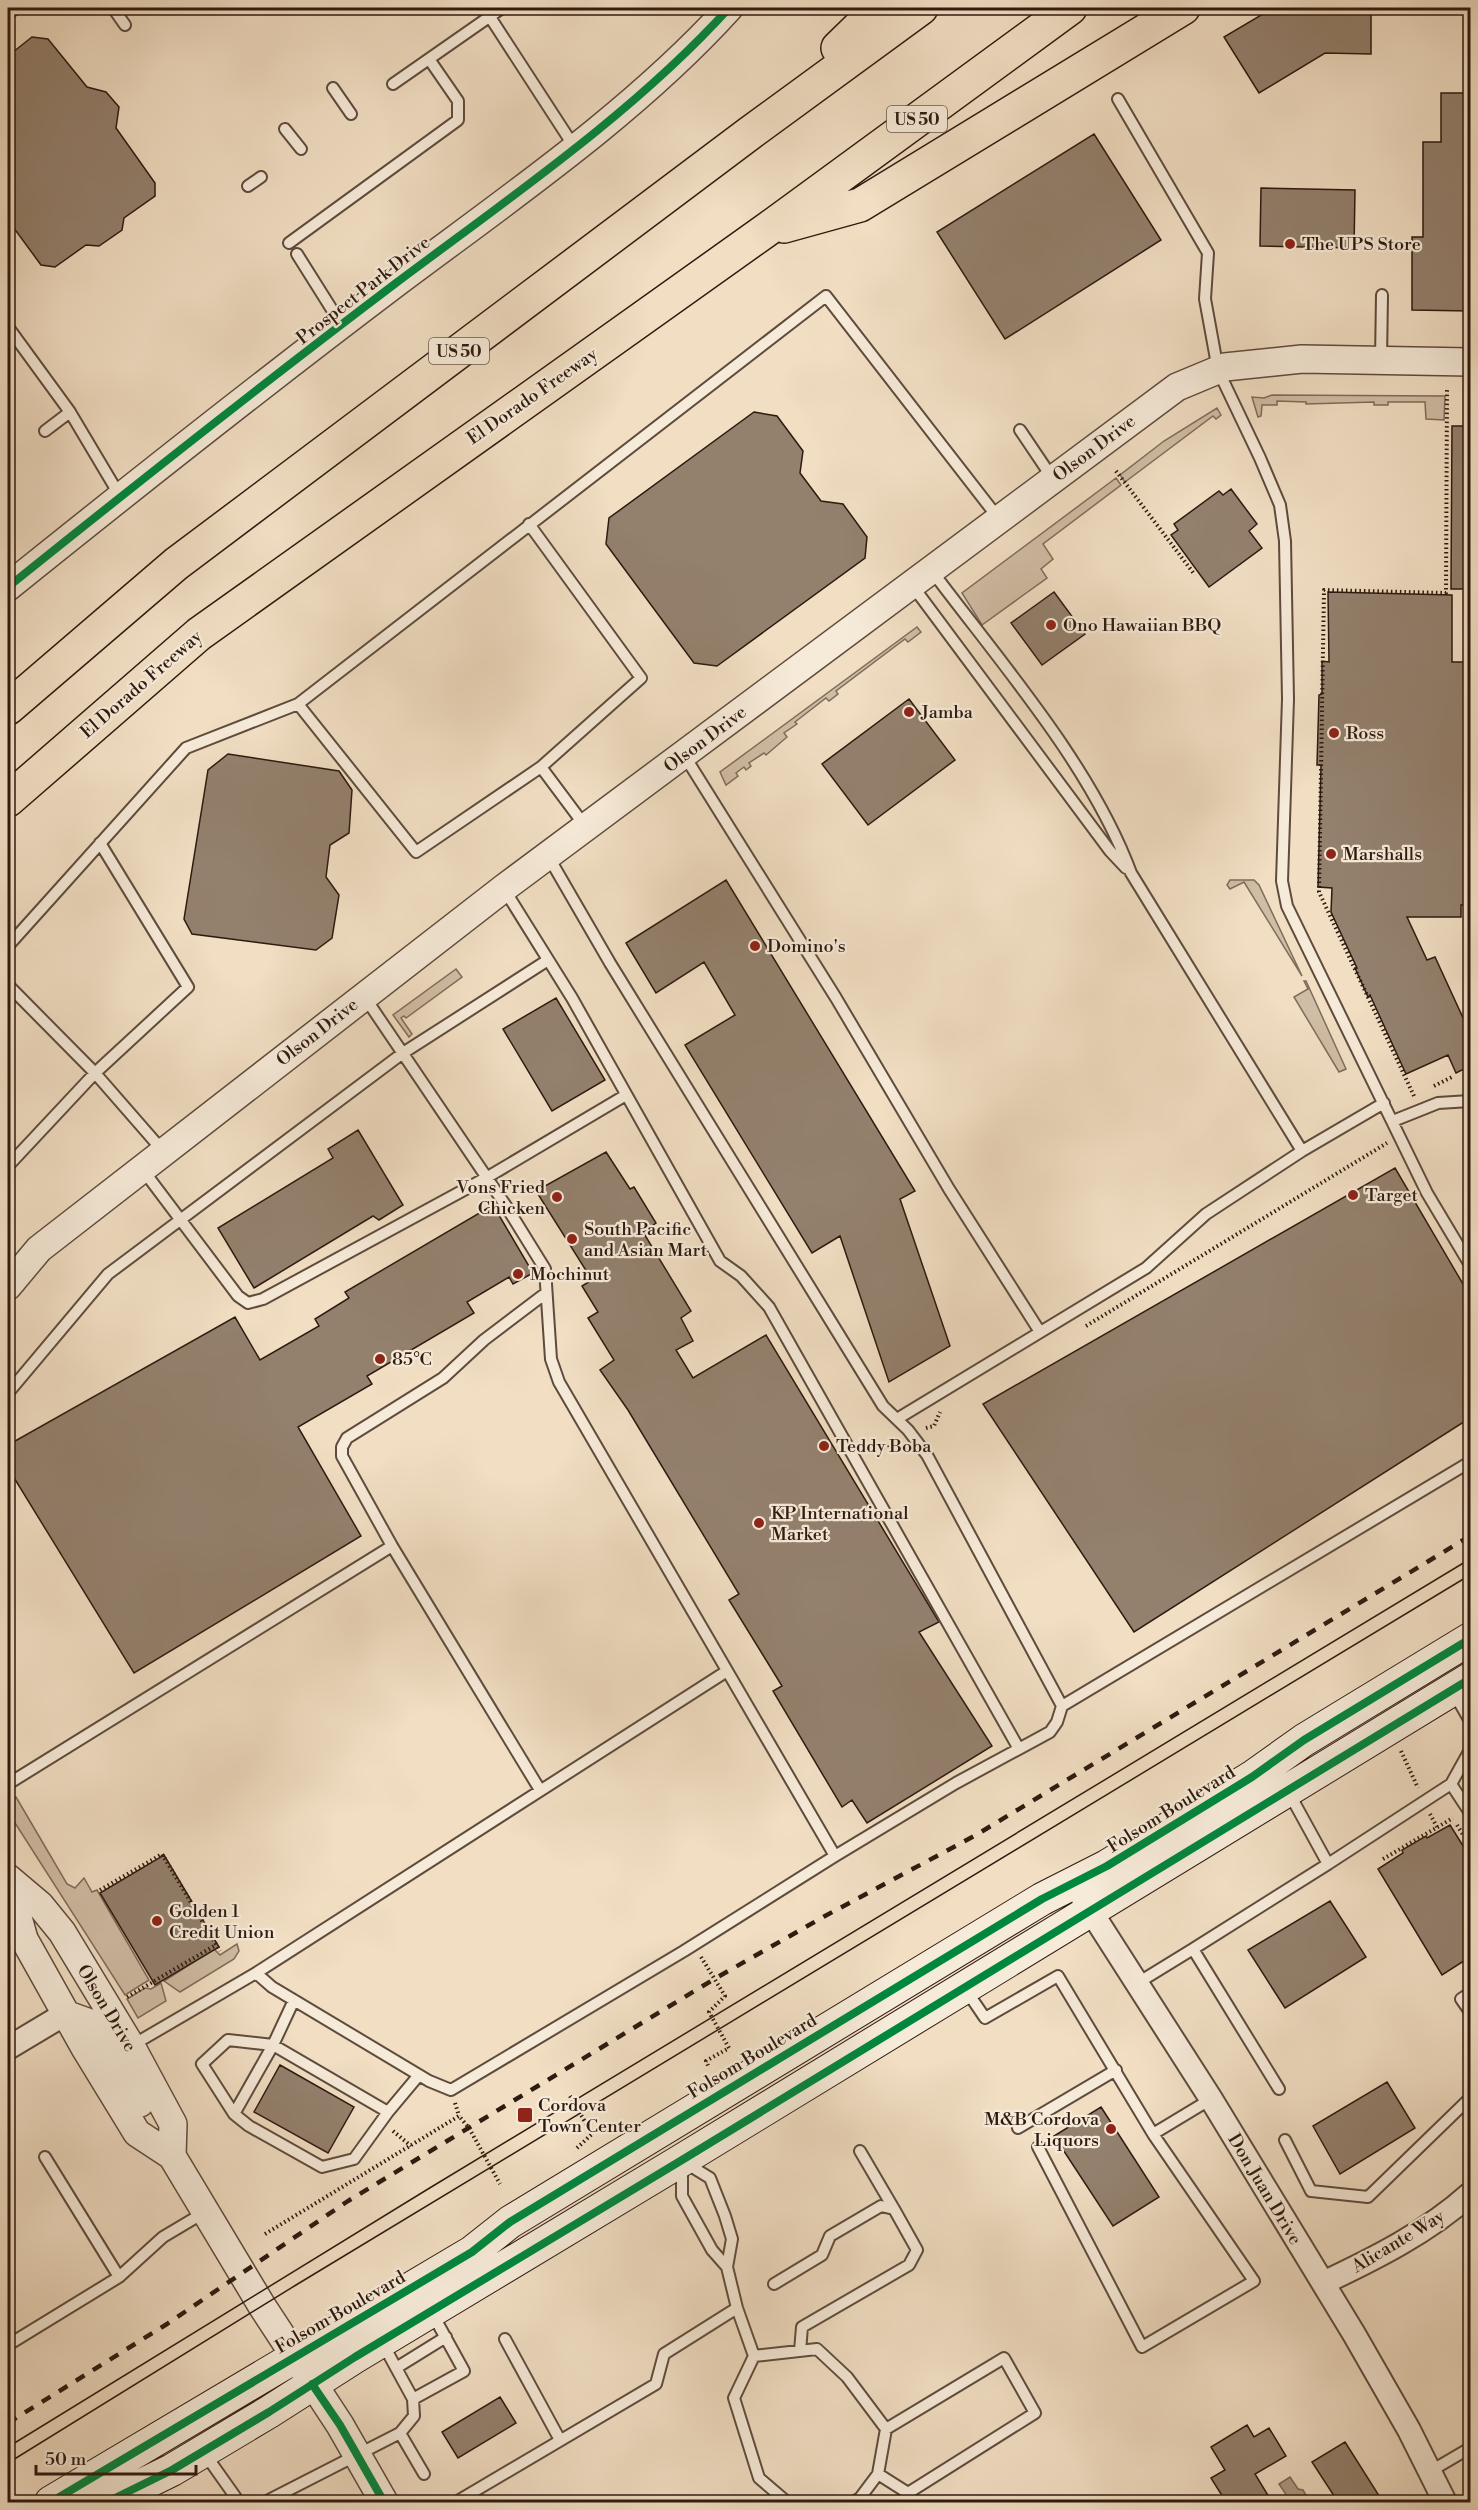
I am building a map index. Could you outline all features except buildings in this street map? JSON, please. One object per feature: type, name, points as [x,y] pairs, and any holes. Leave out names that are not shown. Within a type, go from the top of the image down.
[{"type":"highway","points":[[750,133],[879,8]]},
{"type":"highway","name":"US 50","points":[[8,708],[176,564],[750,133],[921,8]]},
{"type":"highway","name":"El Dorado Freeway","points":[[8,800],[199,634],[765,231],[1070,8]]},
{"type":"highway","points":[[765,231],[860,205],[1183,8]]},
{"type":"main road","name":"Folsom Boulevard","points":[[51,2502],[472,2252],[510,2222],[1042,1899],[1107,1866],[1252,1777],[1304,1740],[1470,1639]]},
{"type":"main road","points":[[107,2502],[203,2451],[312,2385],[389,2354],[438,2324],[682,2160],[1461,1684]]},
{"type":"main road","points":[[682,2160],[701,2124],[861,2027],[866,2005]]},
{"type":"street","name":"Prospect Park Drive","points":[[8,588],[341,324],[575,148],[700,39],[729,8]]},
{"type":"street","name":"Olson Drive","points":[[8,1286],[39,1249],[504,888],[1177,387],[1225,367],[1302,359],[1470,362]]},
{"type":"street","name":"Olson Drive","points":[[8,1879],[40,1905],[62,1932],[131,2046],[174,2124]]},
{"type":"street","name":"Olson Drive","points":[[8,1879],[24,1939],[65,2014],[137,2133],[172,2156],[294,2357],[340,2425],[384,2502]]},
{"type":"street","name":"Don Juan Drive","points":[[1072,1884],[1091,1910],[1210,2099],[1323,2283],[1409,2430],[1445,2502]]},
{"type":"street","points":[[8,2048],[65,2014],[69,2005],[71,1986],[39,1926],[40,1905]]},
{"type":"street","points":[[65,2014],[90,2023],[99,2032],[146,2113],[174,2124],[172,2156]]},
{"type":"street","name":"Alicante Way","points":[[1323,2283],[1366,2262],[1418,2232],[1470,2194]]},
{"type":"lane","points":[[8,14],[16,8]]},
{"type":"lane","points":[[112,8],[125,25]]},
{"type":"lane","points":[[393,84],[502,8]]},
{"type":"lane","points":[[490,17],[575,148]]},
{"type":"lane","points":[[289,243],[458,120],[458,101],[429,59]]},
{"type":"lane","points":[[333,88],[351,114]]},
{"type":"lane","points":[[1118,99],[1208,253],[1205,299],[1218,370],[1280,505],[1285,541],[1288,699],[1282,881],[1287,906],[1428,1193],[1470,1264]]},
{"type":"lane","points":[[285,129],[301,149]]},
{"type":"lane","points":[[248,186],[261,177]]},
{"type":"lane","points":[[297,254],[341,324]]},
{"type":"lane","points":[[8,946],[186,748],[298,704],[826,296],[1000,519]]},
{"type":"lane","points":[[1381,360],[1382,296]]},
{"type":"lane","points":[[8,327],[70,412],[120,497]]},
{"type":"lane","points":[[45,431],[70,412]]},
{"type":"lane","points":[[1020,430],[1053,479]]},
{"type":"lane","points":[[298,704],[416,852],[541,767],[641,678],[530,524]]},
{"type":"lane","points":[[922,577],[1103,842],[1131,873],[1302,1151]]},
{"type":"lane","points":[[922,577],[1067,752],[1120,844],[1131,873]]},
{"type":"lane","points":[[684,754],[836,998],[949,1189],[1040,1332]]},
{"type":"lane","points":[[541,767],[586,827]]},
{"type":"lane","points":[[8,1166],[95,1073],[188,987],[100,843]]},
{"type":"lane","points":[[548,856],[610,963],[883,1406],[911,1434],[927,1455],[1062,1706]]},
{"type":"lane","points":[[504,888],[549,960],[720,1261],[741,1276],[769,1307],[1019,1749]]},
{"type":"lane","points":[[8,1393],[108,1274],[403,1053],[549,960]]},
{"type":"lane","points":[[8,985],[95,1073],[164,1152]]},
{"type":"lane","points":[[364,996],[545,1269],[551,1359],[559,1382],[835,1856]]},
{"type":"lane","points":[[142,1168],[238,1296],[248,1303],[263,1299],[486,1178],[626,1095]]},
{"type":"lane","points":[[1393,1121],[1438,1102],[1470,1101]]},
{"type":"lane","points":[[897,1419],[1146,1268],[1206,1214],[1302,1151],[1384,1103]]},
{"type":"lane","points":[[540,1790],[392,1545],[342,1456],[342,1447],[347,1438],[443,1378],[484,1340],[546,1293]]},
{"type":"lane","points":[[256,1973],[272,1987],[420,2075],[451,2090],[684,1951],[835,1856],[956,1784],[1050,1732],[1057,1722],[1062,1706],[1470,1462]]},
{"type":"lane","points":[[8,1784],[392,1545]]},
{"type":"lane","points":[[131,2046],[256,1973],[727,1671]]},
{"type":"lane","points":[[1461,1684],[1470,1721]]},
{"type":"lane","points":[[1136,1984],[1451,1784],[1470,1750]]},
{"type":"lane","points":[[1451,1784],[1470,1813]]},
{"type":"lane","points":[[1287,1790],[1328,1864]]},
{"type":"lane","points":[[1193,1949],[1279,2089]]},
{"type":"lane","points":[[965,1988],[985,2018],[1058,1976],[1153,2134],[1254,2281],[1142,2346],[1038,2147]]},
{"type":"lane","points":[[1470,1993],[1461,1999],[1470,2012]]},
{"type":"lane","points":[[234,2114],[273,2045],[294,2000]]},
{"type":"lane","points":[[388,2112],[273,2045],[228,2040],[202,2064],[234,2114],[249,2126],[322,2167],[354,2158],[388,2112],[420,2075]]},
{"type":"lane","points":[[1018,2128],[1116,2070]]},
{"type":"lane","points":[[1285,2140],[1311,2191],[1368,2197],[1470,2098]]},
{"type":"lane","points":[[1153,2134],[1210,2099]]},
{"type":"lane","points":[[800,2351],[802,2327],[909,2265],[917,2250],[860,2151]]},
{"type":"lane","points":[[45,2157],[119,2277]]},
{"type":"lane","points":[[682,2160],[682,2196],[712,2250],[727,2267]]},
{"type":"lane","points":[[682,2160],[710,2178],[732,2239],[727,2267],[737,2308],[754,2356],[734,2398],[759,2478],[787,2502]]},
{"type":"lane","points":[[774,2284],[822,2255],[831,2236],[881,2206],[894,2209]]},
{"type":"lane","points":[[8,2345],[119,2277],[163,2237],[205,2212]]},
{"type":"lane","points":[[456,2502],[656,2384],[664,2354],[737,2308]]},
{"type":"lane","points":[[413,2399],[464,2371],[438,2324]]},
{"type":"lane","points":[[505,2339],[560,2440]]},
{"type":"lane","points":[[754,2356],[817,2349],[847,2377],[886,2429],[878,2474],[860,2498],[853,2502]]},
{"type":"lane","points":[[265,2502],[400,2433],[414,2416],[413,2399],[389,2354]]},
{"type":"lane","points":[[878,2474],[908,2493],[1035,2413],[1004,2358],[886,2429]]},
{"type":"lane","points":[[400,2433],[424,2474]]},
{"type":"lane","points":[[1429,2472],[1470,2448]]},
{"type":"lane","points":[[203,2451],[236,2501],[239,2502]]},
{"type":"path","points":[[1414,1096],[1319,892],[1324,590],[1446,592],[1447,390]]},
{"type":"path","points":[[1116,471],[1195,575]]},
{"type":"path","points":[[1410,1113],[1405,1101],[1454,1076]]},
{"type":"path","points":[[1082,1328],[1374,1149],[1400,1137]]},
{"type":"path","points":[[883,1448],[934,1426],[940,1413],[950,1407]]},
{"type":"path","points":[[1383,1859],[1452,1817],[1470,1846]]},
{"type":"path","points":[[100,1890],[162,1854],[220,1951]]},
{"type":"path","points":[[124,1998],[216,1945]]},
{"type":"path","points":[[701,1956],[725,1996],[710,2012],[729,2048],[706,2061],[709,2068]]},
{"type":"path","points":[[570,2096],[592,2134],[577,2148]]},
{"type":"path","points":[[265,2234],[459,2116],[469,2128],[500,2184]]},
{"type":"path","points":[[389,2127],[411,2146]]},
{"type":"shaded area","points":[[1272,395],[1445,396],[1444,420],[1426,419],[1425,402],[1388,402],[1388,405],[1374,405],[1374,402],[1306,404],[1306,402],[1277,401],[1277,405],[1262,405],[1261,416],[1258,417],[1252,397],[1264,398]]},
{"type":"shaded area","points":[[1217,408],[1221,415],[1216,419],[1213,416],[1125,482],[1120,475],[1164,441]]},
{"type":"shaded area","points":[[1116,478],[1121,485],[1043,544],[1053,559],[1041,569],[1047,578],[982,625],[962,593]]},
{"type":"shaded area","points":[[917,627],[921,632],[908,642],[905,639],[836,691],[838,694],[829,701],[826,698],[795,722],[797,724],[784,733],[787,737],[766,755],[764,753],[749,763],[751,766],[746,770],[744,767],[736,773],[738,776],[726,785],[720,772]]},
{"type":"shaded area","points":[[1230,880],[1254,880],[1259,885],[1302,976],[1244,882],[1230,889],[1227,885]]},
{"type":"shaded area","points":[[456,969],[462,977],[406,1018],[404,1016],[401,1018],[412,1034],[409,1037],[393,1015]]},
{"type":"shaded area","points":[[1304,981],[1306,981],[1346,1069],[1339,1072],[1294,997],[1308,989]]},
{"type":"shaded area","points":[[16,1797],[67,1884],[75,1888],[84,1878],[92,1892],[97,1890],[149,1980],[125,1995],[8,1812],[8,1805]]},
{"type":"shaded area","points":[[237,1944],[239,1951],[234,1959],[180,1992],[164,1981],[214,1949],[220,1955]]},
{"type":"shaded area","points":[[161,1983],[166,2001],[138,2018],[127,1999],[145,1988],[151,1989]]},
{"type":"shaded area","points":[[1290,2477],[1298,2489],[1303,2490],[1310,2502],[1291,2502],[1279,2484]]},
{"type":"tram line","points":[[8,2447],[428,2189],[1470,1559]]},
{"type":"tram line","points":[[8,2463],[296,2285],[1470,1575]]},
{"type":"railway","points":[[8,2423],[167,2324],[348,2201],[716,1978],[976,1835],[1470,1536]]},
{"type":"cycle path","points":[[8,587],[298,358],[612,119],[653,83],[729,8]]},
{"type":"cycle path","points":[[51,2502],[472,2252],[510,2222],[1042,1899],[1107,1866],[1252,1777],[1304,1740],[1470,1639]]},
{"type":"cycle path","points":[[107,2502],[172,2470],[269,2412],[355,2357],[1470,1679]]},
{"type":"cycle path","points":[[312,2384],[340,2425],[384,2502]]},
{"type":"place","name":"The UPS Store","points":[[1290,244]]},
{"type":"place","name":"Ono Hawaiian BBQ","points":[[1051,625]]},
{"type":"place","name":"Jamba","points":[[909,712]]},
{"type":"place","name":"Ross","points":[[1334,733]]},
{"type":"place","name":"Marshalls","points":[[1331,854]]},
{"type":"place","name":"Domino's","points":[[755,946]]},
{"type":"place","name":"Target","points":[[1353,1195]]},
{"type":"place","name":"Vons Fried Chicken","points":[[557,1197]]},
{"type":"place","name":"South Pacific and Asian Mart","points":[[572,1239]]},
{"type":"place","name":"Mochinut","points":[[518,1274]]},
{"type":"place","name":"85°C","points":[[380,1359]]},
{"type":"place","name":"Teddy Boba","points":[[824,1446]]},
{"type":"place","name":"KP International Market","points":[[759,1523]]},
{"type":"place","name":"Golden 1 Credit Union","points":[[157,1921]]},
{"type":"place","name":"Cordova Town Center","points":[[525,2115]]},
{"type":"place","name":"M&B Cordova Liquors","points":[[1111,2129]]}]
